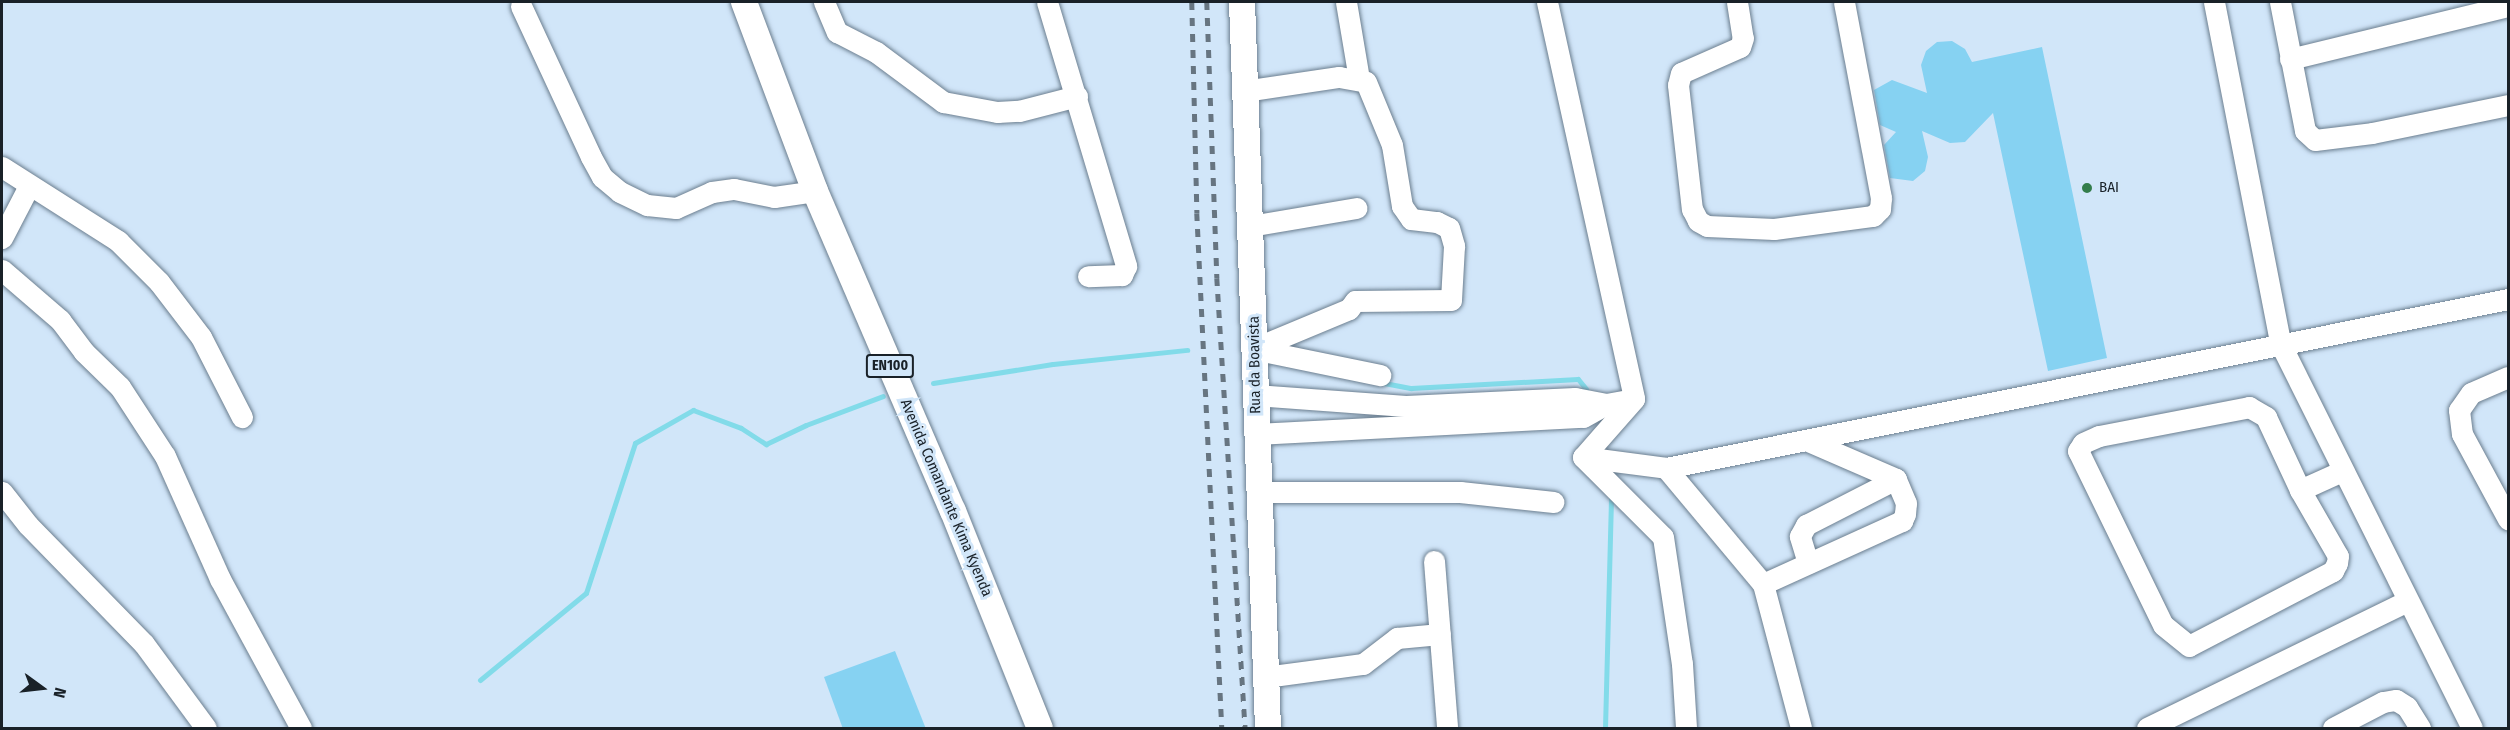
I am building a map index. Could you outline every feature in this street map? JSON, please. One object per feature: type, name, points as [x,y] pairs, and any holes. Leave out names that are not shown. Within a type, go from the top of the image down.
[{"type":"main road","name":"Avenida Comandante Kima Kyenda","points":[[744,2],[815,191],[953,512],[1040,729]]},
{"type":"main road","name":"Rua da Boavista","points":[[1242,2],[1268,729]]},
{"type":"street","points":[[824,2],[837,32],[876,52],[943,102],[997,112],[1019,111],[1077,96]]},
{"type":"street","points":[[1047,2],[1077,96],[1126,269],[1122,275],[1088,276]]},
{"type":"street","points":[[1346,2],[1359,79]]},
{"type":"street","points":[[1547,2],[1634,399]]},
{"type":"street","points":[[1737,2],[1743,38],[1740,47],[1681,73],[1677,85],[1692,209],[1698,221],[1707,226],[1774,229],[1873,216],[1880,209],[1881,198],[1844,2]]},
{"type":"street","points":[[2214,2],[2280,344],[2472,729]]},
{"type":"street","points":[[2280,2],[2305,130],[2315,140],[2372,133],[2508,105]]},
{"type":"street","points":[[2290,59],[2500,5]]},
{"type":"street","points":[[521,6],[591,157],[602,177],[620,192],[647,206],[676,208],[712,192],[734,189],[774,197],[815,191]]},
{"type":"street","points":[[1244,91],[1339,76],[1359,79],[1370,86],[1392,145],[1402,206],[1411,219],[1443,224],[1453,235],[1451,300],[1355,301],[1349,309],[1253,349]]},
{"type":"street","points":[[2,167],[118,241],[159,282],[201,337],[242,417]]},
{"type":"street","points":[[2,238],[29,186]]},
{"type":"street","points":[[1250,226],[1356,208]]},
{"type":"street","points":[[2,270],[60,320],[84,352],[120,387],[165,456],[220,579],[301,729]]},
{"type":"street","points":[[1583,457],[1666,468],[2508,299]]},
{"type":"street","points":[[1253,349],[1380,375]]},
{"type":"street","points":[[2507,511],[2462,434],[2459,410],[2471,393],[2508,377]]},
{"type":"street","points":[[1255,395],[1406,406],[1575,398],[1606,404]]},
{"type":"street","points":[[1256,434],[1583,417],[1606,404],[1634,399]]},
{"type":"street","points":[[1583,457],[1634,399]]},
{"type":"street","points":[[2249,407],[2266,417],[2300,490],[2338,556],[2333,571],[2189,646],[2163,625],[2078,451],[2083,442],[2099,436],[2249,407]]},
{"type":"street","points":[[1763,584],[1902,521],[1906,503],[1896,479],[1808,441]]},
{"type":"street","points":[[1583,457],[1663,537],[1682,664],[1686,729]]},
{"type":"street","points":[[1666,468],[1763,584],[1801,729]]},
{"type":"street","points":[[2300,490],[2342,471]]},
{"type":"street","points":[[1808,563],[1800,536],[1806,525],[1896,479]]},
{"type":"street","points":[[2,492],[28,525],[144,644],[206,729]]},
{"type":"street","points":[[1259,492],[1460,492],[1553,502]]},
{"type":"street","points":[[1434,561],[1447,729]]},
{"type":"street","points":[[2147,729],[2407,602]]},
{"type":"street","points":[[1265,676],[1363,664],[1397,638],[1440,634]]},
{"type":"street","points":[[2333,729],[2383,702],[2396,700],[2407,706],[2420,729]]},
{"type":"building","points":[[1952,41],[1965,49],[1972,62],[2042,47],[2107,358],[2048,371],[1993,113],[1965,142],[1950,143],[1922,131],[1928,157],[1925,171],[1913,181],[1890,178],[1884,145],[1896,132],[1880,125],[1874,90],[1892,80],[1927,93],[1921,65],[1926,51],[1937,42]]},
{"type":"building","points":[[895,651],[926,729],[843,729],[824,677]]},
{"type":"waterway","points":[[933,383],[1053,364],[1187,350]]},
{"type":"waterway","points":[[1379,382],[1411,388],[1578,379],[1586,389]]},
{"type":"waterway","points":[[480,680],[586,593],[635,443],[693,410],[741,428],[766,444],[806,425],[883,396]]},
{"type":"waterway","points":[[1605,728],[1611,494]]},
{"type":"railway","points":[[1192,2],[1197,213],[1222,728]]},
{"type":"railway","points":[[1207,2],[1217,278],[1245,728]]},
{"type":"place","name":"BAI","points":[[2087,188]]}]
